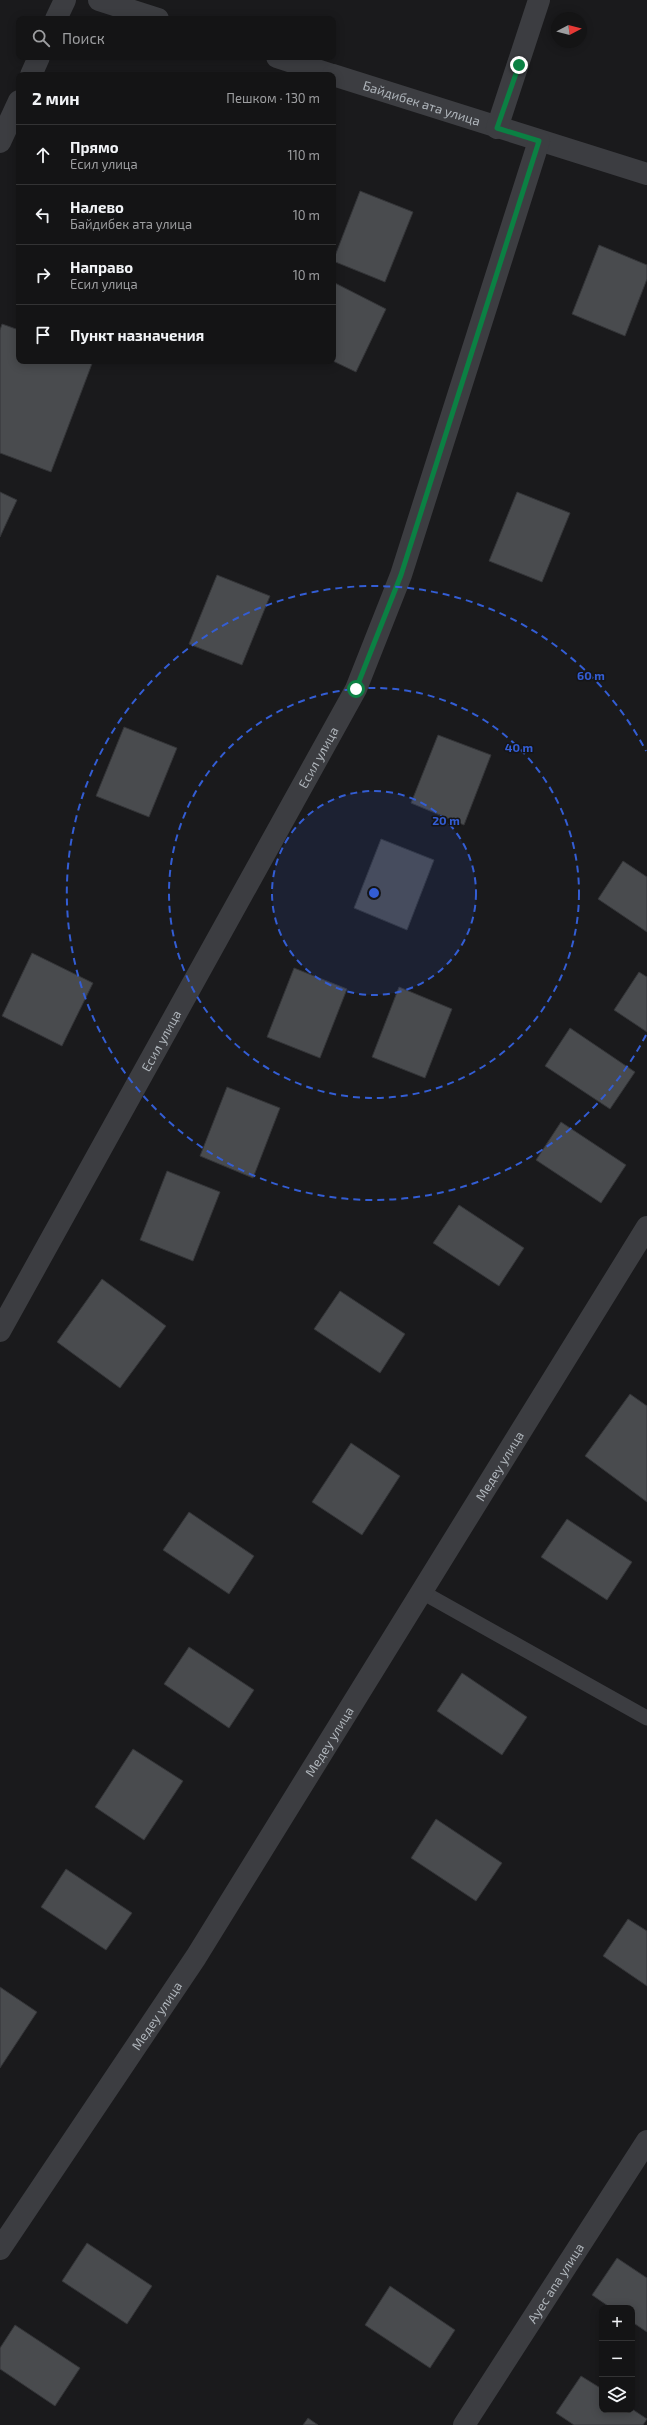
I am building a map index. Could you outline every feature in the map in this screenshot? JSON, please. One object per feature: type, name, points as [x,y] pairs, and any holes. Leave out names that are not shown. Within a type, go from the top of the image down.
[{"type":"street","points":[[57,16],[65,0]]},
{"type":"street","points":[[99,0],[149,16]]},
{"type":"street","points":[[497,128],[539,0]]},
{"type":"street","points":[[32,72],[38,60]]},
{"type":"street","name":"Байдибек ата улица","points":[[286,60],[324,72]]},
{"type":"street","name":"Байдибек ата улица","points":[[336,76],[497,128],[647,174]]},
{"type":"street","points":[[0,142],[16,107]]},
{"type":"street","name":"Есил улица","points":[[0,1331],[356,689],[401,575],[539,141]]},
{"type":"street","name":"Медеу улица","points":[[0,2249],[196,1958],[647,1227]]},
{"type":"street","name":"Ауес апа улица","points":[[464,2425],[647,2142]]},
{"type":"lane","points":[[422,1592],[647,1718]]},
{"type":"building","points":[[360,191],[413,212],[385,282],[336,262],[336,253]]},
{"type":"building","points":[[599,245],[647,265],[647,279],[625,336],[572,314]]},
{"type":"building","points":[[336,284],[386,309],[356,372],[336,362]]},
{"type":"building","points":[[2,324],[16,329],[16,364],[92,364],[51,472],[0,453],[0,330]]},
{"type":"building","points":[[0,492],[17,500],[0,537]]},
{"type":"building","points":[[517,492],[570,513],[542,582],[489,561]]},
{"type":"building","points":[[217,575],[270,596],[242,665],[189,644]]},
{"type":"building","points":[[124,727],[177,748],[149,817],[96,796]]},
{"type":"building","points":[[438,735],[491,755],[464,825],[411,803]]},
{"type":"building","points":[[381,839],[434,860],[407,930],[354,908]]},
{"type":"building","points":[[623,861],[647,877],[647,932],[598,899]]},
{"type":"building","points":[[32,953],[93,983],[62,1046],[2,1016]]},
{"type":"building","points":[[294,968],[347,989],[320,1058],[267,1037]]},
{"type":"building","points":[[639,972],[647,977],[647,1032],[614,1010]]},
{"type":"building","points":[[399,987],[452,1009],[425,1078],[372,1057]]},
{"type":"building","points":[[570,1028],[635,1072],[610,1109],[545,1066]]},
{"type":"building","points":[[227,1087],[280,1108],[253,1178],[200,1156]]},
{"type":"building","points":[[561,1122],[626,1165],[601,1203],[536,1160]]},
{"type":"building","points":[[167,1171],[220,1192],[193,1261],[140,1240]]},
{"type":"building","points":[[459,1205],[524,1248],[499,1286],[433,1243]]},
{"type":"building","points":[[102,1279],[166,1326],[120,1388],[57,1342]]},
{"type":"building","points":[[340,1291],[405,1334],[380,1373],[314,1329]]},
{"type":"building","points":[[630,1394],[647,1406],[647,1502],[585,1456]]},
{"type":"building","points":[[351,1443],[400,1476],[362,1535],[312,1502]]},
{"type":"building","points":[[189,1512],[254,1556],[229,1594],[163,1550]]},
{"type":"building","points":[[567,1519],[632,1562],[607,1600],[541,1557]]},
{"type":"building","points":[[189,1647],[254,1690],[229,1728],[164,1684]]},
{"type":"building","points":[[462,1673],[527,1717],[502,1755],[437,1711]]},
{"type":"building","points":[[133,1749],[183,1781],[144,1840],[95,1807]]},
{"type":"building","points":[[436,1819],[502,1863],[476,1901],[411,1858]]},
{"type":"building","points":[[66,1869],[132,1913],[106,1950],[41,1907]]},
{"type":"building","points":[[628,1919],[647,1931],[647,1986],[603,1956]]},
{"type":"building","points":[[0,1987],[37,2012],[0,2068]]},
{"type":"building","points":[[87,2243],[152,2286],[127,2324],[62,2281]]},
{"type":"building","points":[[617,2258],[647,2278],[647,2332],[635,2324],[635,2305],[607,2305],[592,2295]]},
{"type":"building","points":[[390,2286],[455,2330],[430,2368],[365,2325]]},
{"type":"building","points":[[15,2325],[80,2368],[55,2406],[0,2369],[0,2348]]},
{"type":"building","points":[[581,2376],[599,2387],[599,2413],[635,2413],[635,2411],[647,2419],[643,2425],[574,2425],[556,2413]]},
{"type":"building","points":[[308,2418],[318,2425],[303,2425]]},
{"type":"route","points":[[356,689],[401,575],[539,141],[497,128],[519,65]]}]
